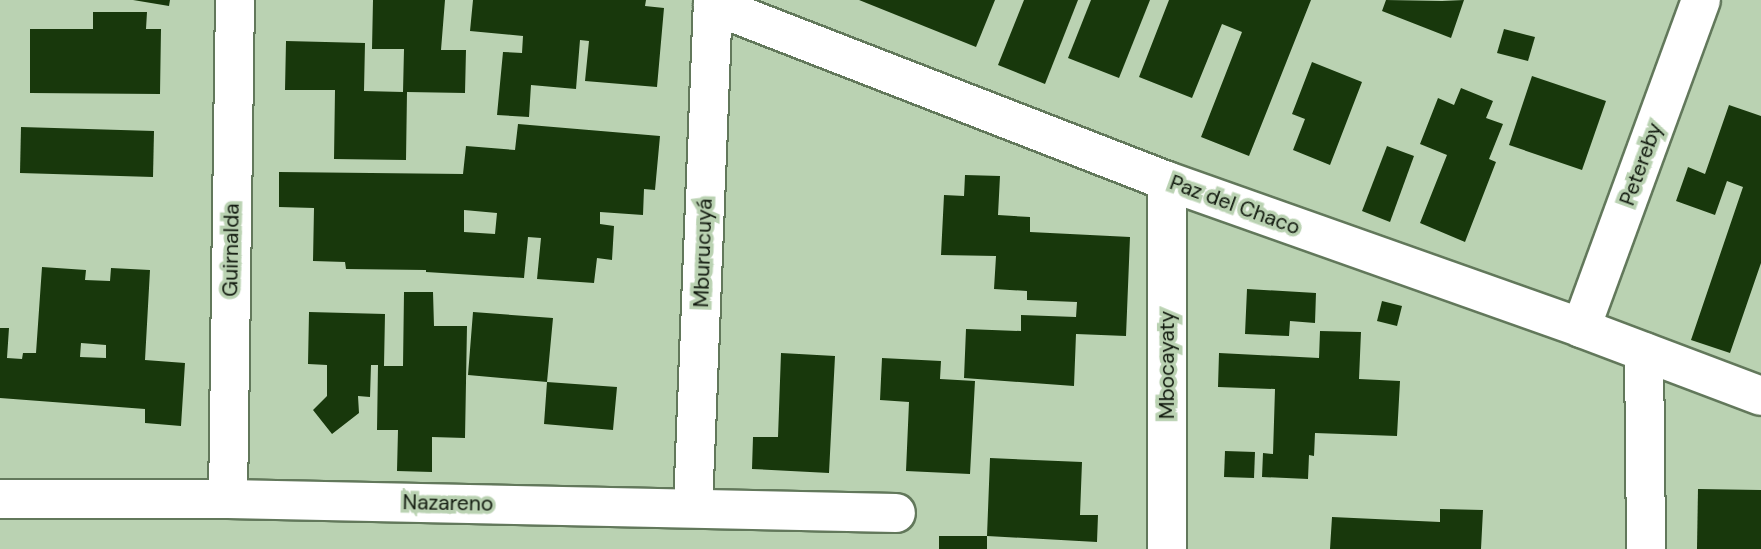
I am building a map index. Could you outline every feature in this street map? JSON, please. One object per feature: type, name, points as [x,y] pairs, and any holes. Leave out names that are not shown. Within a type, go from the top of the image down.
[{"type":"street","name":"Guirnalda","points":[[228,499],[235,0]]},
{"type":"street","name":"Petereby","points":[[1581,328],[1701,0]]},
{"type":"street","name":"Paz del Chaco","points":[[713,3],[1167,181],[1581,328],[1761,396]]},
{"type":"street","name":"Mburucuyá","points":[[693,507],[713,3]]},
{"type":"street","name":"Mbocayaty","points":[[1167,181],[1167,549]]},
{"type":"street","points":[[1644,352],[1646,549]]},
{"type":"street","name":"Nazareno","points":[[0,499],[228,499],[897,513]]},
{"type":"building","points":[[133,0],[170,0],[169,6]]},
{"type":"building","points":[[373,0],[445,0],[441,50],[466,50],[465,93],[407,92],[406,160],[334,159],[335,90],[285,90],[286,41],[365,43],[364,91],[403,92],[404,49],[372,49]]},
{"type":"building","points":[[473,0],[646,0],[645,6],[664,8],[657,87],[585,81],[589,41],[580,40],[576,89],[531,85],[529,117],[497,115],[503,52],[522,53],[523,36],[470,31]]},
{"type":"building","points":[[859,0],[995,0],[976,47]]},
{"type":"building","points":[[1024,0],[1078,0],[1045,84],[998,65]]},
{"type":"building","points":[[1091,0],[1150,0],[1119,78],[1068,58]]},
{"type":"building","points":[[1169,0],[1311,0],[1249,156],[1201,137],[1242,32],[1222,24],[1192,98],[1139,77]]},
{"type":"building","points":[[1386,0],[1464,0],[1451,38],[1382,11]]},
{"type":"building","points":[[93,12],[147,12],[146,29],[161,29],[160,94],[30,93],[30,29],[93,29]]},
{"type":"building","points":[[1504,29],[1535,37],[1528,61],[1497,53]]},
{"type":"building","points":[[1312,62],[1362,82],[1330,165],[1293,150],[1305,119],[1292,114]]},
{"type":"building","points":[[1532,76],[1606,101],[1582,170],[1509,145]]},
{"type":"building","points":[[1461,88],[1493,101],[1486,118],[1503,124],[1489,159],[1496,162],[1465,242],[1420,223],[1447,155],[1420,144],[1438,98],[1454,105]]},
{"type":"building","points":[[1729,105],[1761,116],[1761,263],[1730,353],[1691,340],[1743,187],[1727,181],[1715,215],[1676,201],[1688,167],[1705,174]]},
{"type":"building","points":[[518,124],[660,136],[655,190],[644,189],[643,215],[600,212],[600,224],[614,226],[612,260],[597,258],[594,283],[537,279],[541,238],[528,237],[524,278],[426,270],[346,269],[345,262],[313,261],[314,208],[279,207],[279,172],[463,174],[466,146],[515,150]],"holes":[[[464,210],[497,213],[495,234],[464,232]]]},
{"type":"building","points":[[21,127],[154,131],[153,177],[20,173]]},
{"type":"building","points":[[1387,146],[1414,156],[1390,222],[1362,211]]},
{"type":"building","points":[[965,175],[1000,176],[998,215],[1030,217],[1030,232],[1130,237],[1126,336],[1076,334],[1074,386],[964,378],[966,329],[1021,331],[1021,315],[1076,317],[1077,302],[1027,300],[1027,291],[994,289],[996,256],[941,255],[944,195],[964,196]]},
{"type":"building","points":[[42,267],[86,270],[85,280],[110,281],[111,268],[150,270],[145,360],[185,363],[181,426],[145,423],[145,409],[0,398],[0,328],[9,328],[7,358],[22,359],[23,353],[36,353]],"holes":[[[81,343],[106,345],[106,358],[80,357]]]},
{"type":"building","points":[[1247,289],[1316,293],[1315,323],[1290,321],[1289,336],[1245,334]]},
{"type":"building","points":[[404,292],[433,292],[434,326],[467,326],[465,438],[432,437],[432,472],[397,471],[398,430],[377,430],[378,365],[371,365],[370,397],[358,396],[359,413],[332,434],[313,410],[327,396],[327,365],[308,364],[309,312],[385,314],[384,366],[403,366]]},
{"type":"building","points":[[1382,301],[1402,306],[1397,326],[1377,321]]},
{"type":"building","points":[[473,312],[553,318],[547,382],[468,375]]},
{"type":"building","points":[[1320,331],[1361,332],[1359,379],[1400,381],[1397,436],[1315,433],[1314,456],[1309,455],[1308,479],[1262,477],[1263,453],[1273,454],[1275,389],[1218,387],[1219,353],[1319,358]]},
{"type":"building","points":[[781,353],[835,356],[829,473],[752,469],[753,437],[778,437]]},
{"type":"building","points":[[882,358],[941,361],[940,379],[975,381],[970,474],[906,471],[909,402],[880,400]]},
{"type":"building","points":[[547,382],[617,387],[613,430],[544,424]]},
{"type":"building","points":[[1225,451],[1255,452],[1254,478],[1224,477]]},
{"type":"building","points":[[990,458],[1082,462],[1080,515],[1098,515],[1097,542],[987,536]]},
{"type":"building","points":[[1698,489],[1761,490],[1761,549],[1697,549]]},
{"type":"building","points":[[1440,509],[1483,510],[1481,549],[1330,549],[1332,517],[1440,522]]},
{"type":"building","points":[[939,536],[987,536],[987,549],[939,549]]}]
